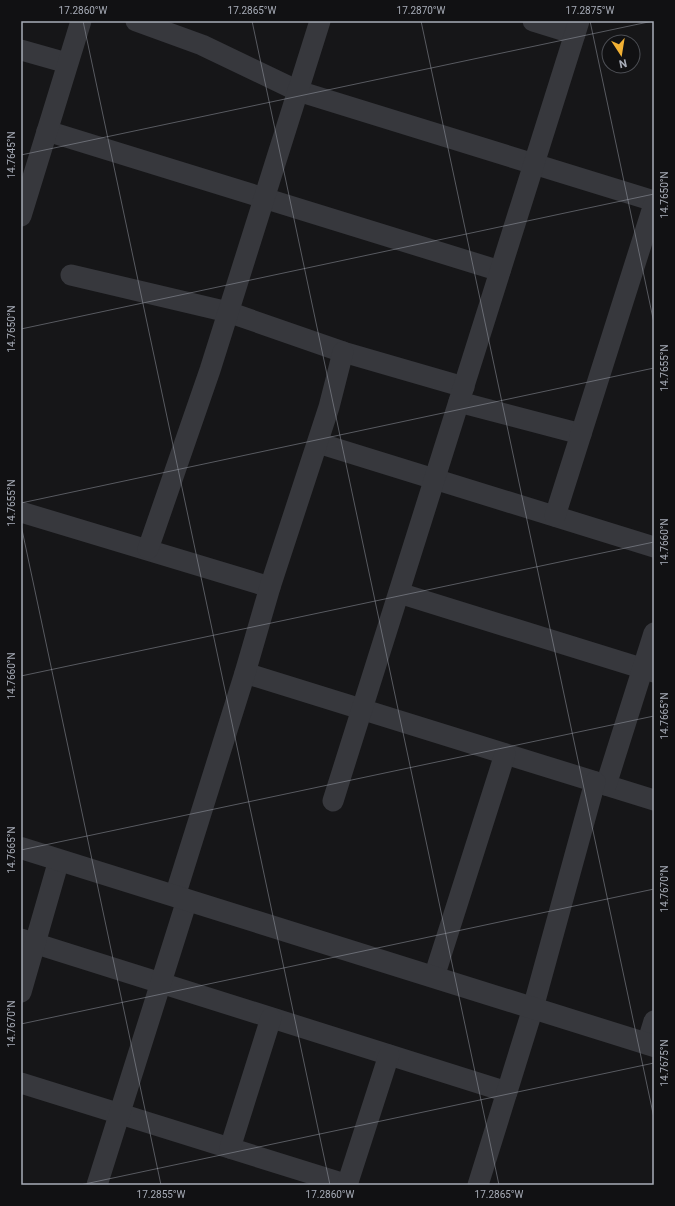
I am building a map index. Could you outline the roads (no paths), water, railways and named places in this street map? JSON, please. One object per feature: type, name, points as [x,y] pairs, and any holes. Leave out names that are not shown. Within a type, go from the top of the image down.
[{"type":"street","points":[[21,216],[81,21]]},
{"type":"street","points":[[136,21],[202,45],[298,91],[654,202],[555,516]]},
{"type":"street","points":[[148,549],[228,312],[320,21]]},
{"type":"street","points":[[333,801],[577,27],[533,21]]},
{"type":"street","points":[[21,50],[68,64]]},
{"type":"street","points":[[47,131],[500,271]]},
{"type":"street","points":[[71,275],[228,312],[461,395],[581,434]]},
{"type":"street","points":[[98,1185],[161,983],[181,898],[270,587],[318,443],[343,352]]},
{"type":"street","points":[[318,443],[654,547]]},
{"type":"street","points":[[21,512],[270,587]]},
{"type":"street","points":[[399,593],[648,670]]},
{"type":"street","points":[[478,1185],[601,784],[648,670],[654,633]]},
{"type":"street","points":[[245,673],[654,800]]},
{"type":"street","points":[[434,977],[504,754]]},
{"type":"street","points":[[21,848],[650,1045],[654,1021]]},
{"type":"street","points":[[21,992],[29,941],[59,860]]},
{"type":"street","points":[[29,941],[507,1092]]},
{"type":"street","points":[[230,1148],[271,1018]]},
{"type":"street","points":[[21,1083],[347,1185],[389,1055]]}]
